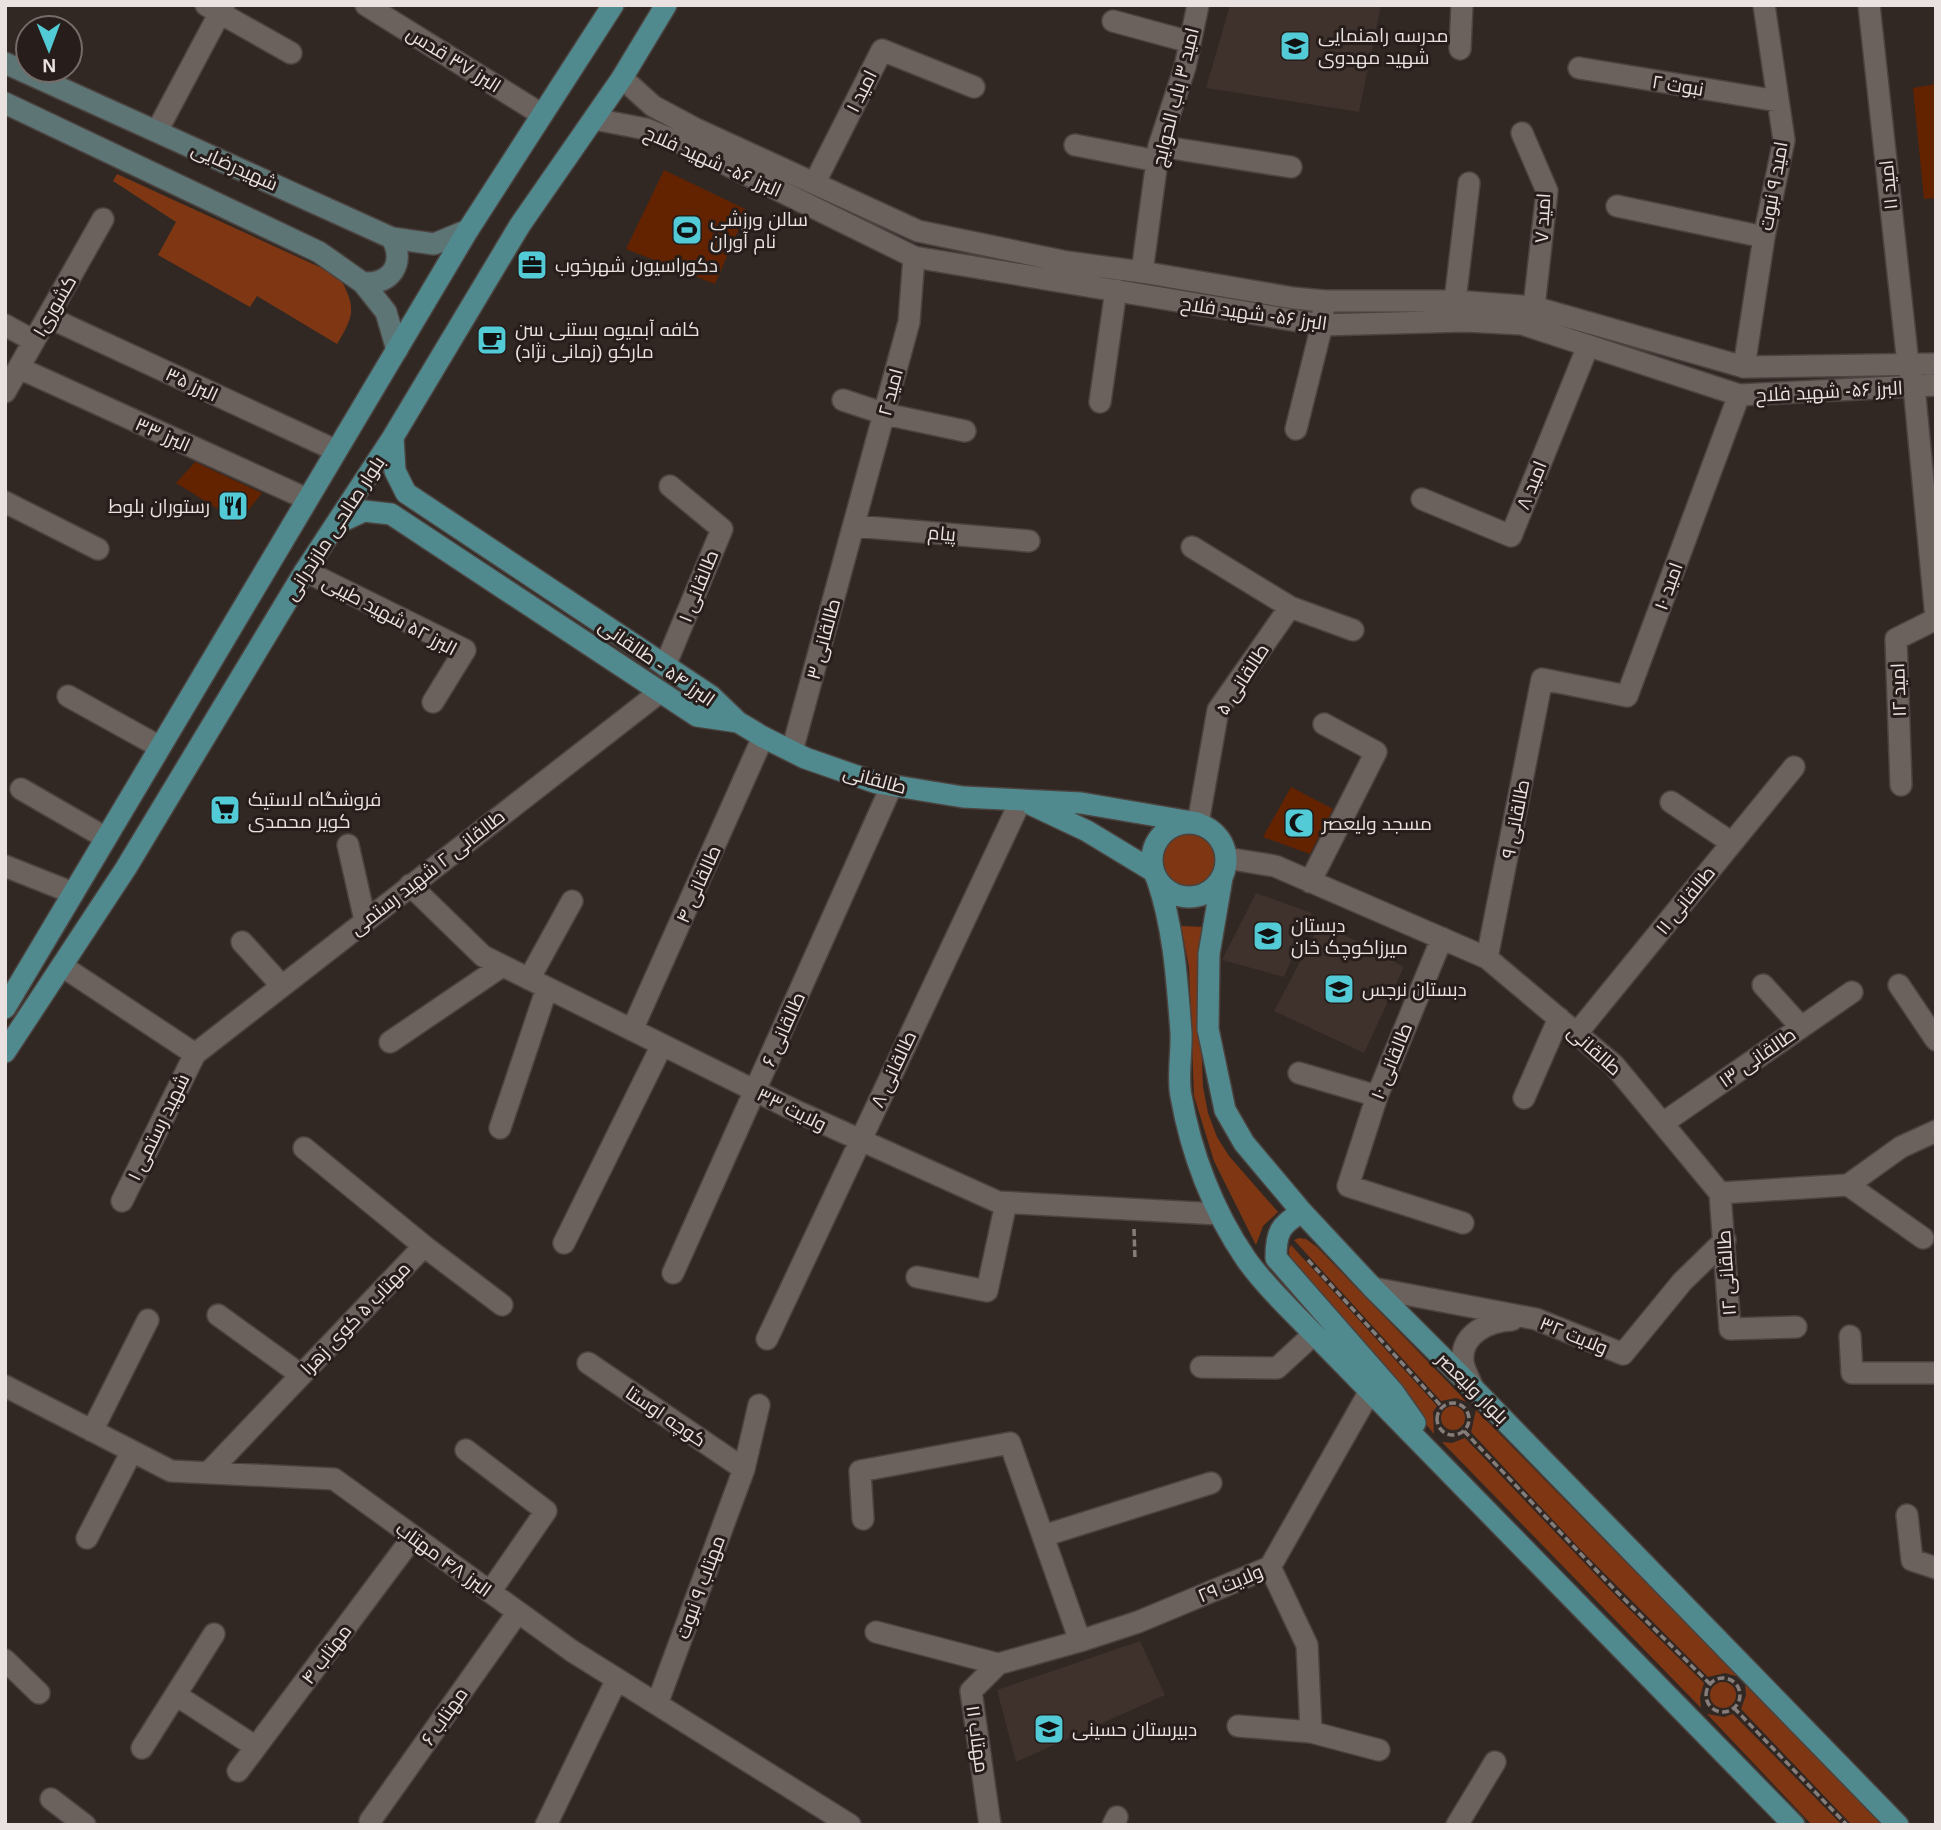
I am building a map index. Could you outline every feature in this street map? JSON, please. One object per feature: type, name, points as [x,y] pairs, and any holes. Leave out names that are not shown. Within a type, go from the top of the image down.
[{"type":"main road","name":"بلوار صالحی مازندرانی","points":[[5,1008],[468,230],[613,5]]},
{"type":"main road","name":"بلوار صالحی مازندرانی","points":[[5,1052],[126,867],[304,571],[393,437],[520,225],[622,78],[666,5]]},
{"type":"main road","name":"شهیدرضایی","points":[[5,63],[392,238],[434,244],[468,230]]},
{"type":"main road","points":[[5,103],[319,252],[363,283],[386,312],[397,350]]},
{"type":"main road","points":[[363,283],[375,284],[394,271],[398,260],[397,248],[392,238]]},
{"type":"main road","name":"البرز ۵۴ - طالقانی","points":[[393,437],[395,471],[406,493],[711,696],[738,723]]},
{"type":"main road","points":[[400,521],[393,502],[401,497],[418,501]]},
{"type":"main road","name":"البرز ۵۴ - طالقانی","points":[[334,526],[364,510],[391,514],[697,716],[738,723]]},
{"type":"main road","name":"طالقانی","points":[[738,723],[805,758],[865,779],[892,785],[963,797],[1081,803],[1198,823]]},
{"type":"main road","name":"طالقانی","points":[[1021,800],[1087,831],[1155,875]]},
{"type":"main road","points":[[1155,875],[1166,889],[1177,895],[1190,897],[1203,894],[1214,888],[1224,868],[1224,846],[1209,828],[1198,823],[1175,825],[1158,838],[1152,860],[1155,875],[1164,898],[1173,950],[1181,1034],[1180,1094],[1199,1164],[1218,1214],[1247,1261],[1314,1334],[1794,1825]]},
{"type":"main road","name":"بلوار ولیعصر","points":[[1224,868],[1209,954],[1208,1029],[1225,1110],[1244,1143],[1302,1212],[1373,1288],[1474,1388],[1898,1825]]},
{"type":"main road","points":[[1302,1212],[1285,1222],[1276,1238],[1276,1258],[1394,1393],[1450,1473]]},
{"type":"street","name":"البرز ۳۷ قدس","points":[[366,5],[541,114]]},
{"type":"street","name":"امید ۳ باب الحوایج","points":[[1142,272],[1158,154],[1185,67],[1198,5]]},
{"type":"street","points":[[1460,49],[1462,5]]},
{"type":"street","name":"امید ۹ نبوت","points":[[1744,366],[1764,237],[1784,140],[1764,5]]},
{"type":"street","name":"امید ۱۱","points":[[1868,5],[1908,364]]},
{"type":"street","points":[[157,131],[217,8],[291,54]]},
{"type":"street","points":[[1113,21],[1190,41]]},
{"type":"street","name":"امید ۱","points":[[815,182],[882,50],[974,87]]},
{"type":"street","name":"نبوت ۲","points":[[1579,68],[1778,101]]},
{"type":"street","name":"البرز ۵۶- شهید فلاح","points":[[622,78],[653,106],[918,231],[1067,261],[1293,299],[1455,301],[1534,307],[1744,366],[1936,364]]},
{"type":"street","name":"البرز ۵۶- شهید فلاح","points":[[594,119],[646,129],[684,145],[914,257],[1322,325],[1465,321],[1522,324],[1739,396],[1936,385]]},
{"type":"street","name":"امید ۷","points":[[1521,133],[1547,191],[1534,307]]},
{"type":"street","points":[[1075,145],[1291,167]]},
{"type":"street","points":[[1455,301],[1469,183]]},
{"type":"street","points":[[1618,206],[1764,237]]},
{"type":"street","name":"کشوری۱","points":[[5,392],[103,219]]},
{"type":"street","name":"امید ۲","points":[[854,526],[909,322],[914,257]]},
{"type":"street","points":[[1100,402],[1116,290]]},
{"type":"street","points":[[1296,429],[1322,325],[1324,301]]},
{"type":"street","name":"البرز ۳۵","points":[[48,317],[335,450]]},
{"type":"street","points":[[5,325],[34,341]]},
{"type":"street","name":"امید ۸","points":[[1422,499],[1511,536],[1588,346]]},
{"type":"street","name":"امید ۱۲","points":[[1901,785],[1896,639],[1936,619],[1914,386],[1908,364]]},
{"type":"street","name":"البرز ۳۳","points":[[19,369],[307,499]]},
{"type":"street","name":"امید ۱۰","points":[[1542,679],[1627,696],[1739,396]]},
{"type":"street","points":[[843,400],[885,414],[965,431]]},
{"type":"street","name":"طالقانی ۱","points":[[665,666],[722,529],[670,486]]},
{"type":"street","points":[[5,502],[99,549]]},
{"type":"street","name":"پیام","points":[[854,526],[1029,541]]},
{"type":"street","name":"طالقانی ۳","points":[[792,751],[854,526]]},
{"type":"street","points":[[1192,547],[1290,607],[1353,630]]},
{"type":"street","name":"البرز ۵۲ شهید طیبی","points":[[304,571],[465,650],[433,702]]},
{"type":"street","name":"طالقانی ۵","points":[[1198,823],[1218,710],[1290,607]]},
{"type":"street","name":"طالقانی ۹","points":[[1487,958],[1542,679]]},
{"type":"street","name":"طالقانی ۲ شهید رستمی","points":[[195,1054],[660,692]]},
{"type":"street","points":[[68,696],[160,747]]},
{"type":"street","points":[[1310,881],[1376,752],[1324,724]]},
{"type":"street","name":"طالقانی ۴","points":[[632,1030],[764,737]]},
{"type":"street","name":"طالقانی ۱۱","points":[[1577,1033],[1794,767]]},
{"type":"street","name":"طالقانی ۶","points":[[673,1273],[892,785]]},
{"type":"street","points":[[21,789],[106,838]]},
{"type":"street","name":"طالقانی ۸","points":[[767,1339],[1021,800]]},
{"type":"street","points":[[1671,802],[1732,843]]},
{"type":"street","points":[[348,845],[365,920]]},
{"type":"street","points":[[5,866],[73,893]]},
{"type":"street","name":"طالقانی","points":[[1224,868],[1275,866],[1487,958],[1614,1065],[1720,1193]]},
{"type":"street","name":"ولایت ٣۳","points":[[410,885],[483,956],[755,1091],[998,1202],[1218,1214]]},
{"type":"street","points":[[500,1128],[538,984],[572,901]]},
{"type":"street","name":"طالقانی ۱۰","points":[[1442,938],[1377,1096],[1348,1186],[1463,1223]]},
{"type":"street","points":[[242,942],[281,985]]},
{"type":"street","points":[[62,965],[195,1054]]},
{"type":"street","points":[[390,1042],[502,966]]},
{"type":"street","points":[[1763,985],[1801,1027]]},
{"type":"street","points":[[1899,985],[1929,1017],[1936,1040]]},
{"type":"street","name":"طالقانی ۱۳","points":[[1663,1124],[1852,992]]},
{"type":"street","points":[[1524,1098],[1559,1018]]},
{"type":"street","points":[[564,1243],[662,1045]]},
{"type":"street","name":"شهید رستمی ۱","points":[[121,1201],[195,1054]]},
{"type":"street","points":[[1299,1073],[1377,1096]]},
{"type":"street","points":[[1720,1193],[1848,1185],[1901,1147],[1936,1131]]},
{"type":"street","name":"مهتاب ۵ کوی زهرا","points":[[208,1473],[424,1246],[304,1147]]},
{"type":"street","points":[[1848,1185],[1923,1238]]},
{"type":"street","name":"طالقانی ۱۲","points":[[1720,1193],[1730,1329],[1796,1327]]},
{"type":"street","points":[[917,1277],[987,1291],[1006,1203]]},
{"type":"street","name":"ولایت ۳۲","points":[[1373,1288],[1536,1319],[1623,1354],[1682,1282],[1725,1240]]},
{"type":"street","points":[[424,1246],[502,1305]]},
{"type":"street","points":[[218,1315],[301,1375]]},
{"type":"street","points":[[1474,1388],[1463,1361],[1466,1346],[1478,1329],[1493,1322],[1536,1319]]},
{"type":"street","points":[[92,1431],[148,1320]]},
{"type":"street","points":[[1200,1367],[1278,1368],[1314,1334]]},
{"type":"street","points":[[1850,1336],[1852,1373],[1936,1373]]},
{"type":"street","name":"کوچه اوستا","points":[[588,1363],[744,1469]]},
{"type":"street","name":"البرز ۴۸ مهتاب","points":[[5,1386],[171,1471],[334,1479],[572,1651],[850,1825]]},
{"type":"street","name":"ولایت ٢٩","points":[[1080,1642],[1138,1622],[1270,1567],[1370,1391]]},
{"type":"street","name":"مهتاب ۹ نبوت","points":[[657,1704],[744,1469],[759,1405]]},
{"type":"street","points":[[863,1520],[860,1471],[1010,1443],[1080,1642]]},
{"type":"street","points":[[466,1450],[545,1511],[490,1592]]},
{"type":"street","points":[[87,1538],[132,1451]]},
{"type":"street","points":[[1043,1536],[1212,1483]]},
{"type":"street","points":[[1907,1515],[1912,1560],[1936,1569]]},
{"type":"street","name":"مهتاب ۴","points":[[238,1770],[413,1537]]},
{"type":"street","points":[[1270,1567],[1307,1645],[1311,1731]]},
{"type":"street","name":"مهتاب ۶","points":[[370,1821],[518,1612]]},
{"type":"street","points":[[876,1632],[998,1664]]},
{"type":"street","points":[[142,1748],[214,1634]]},
{"type":"street","name":"مهتاب ۱۱","points":[[989,1825],[971,1691],[998,1664],[1080,1642]]},
{"type":"street","points":[[5,1660],[39,1693]]},
{"type":"street","points":[[546,1825],[617,1679]]},
{"type":"street","points":[[176,1695],[256,1747]]},
{"type":"street","points":[[1238,1726],[1311,1731],[1379,1750]]},
{"type":"street","points":[[1457,1825],[1495,1762]]},
{"type":"street","points":[[51,1798],[85,1825]]},
{"type":"path","points":[[1133,1209],[1135,1261]]},
{"type":"path","points":[[1303,1254],[1443,1407]]},
{"type":"path","points":[[1453,1402],[1465,1408],[1470,1418],[1464,1431],[1454,1435],[1442,1430],[1437,1419],[1443,1407],[1453,1402]]},
{"type":"path","points":[[1464,1431],[1710,1684]]},
{"type":"path","points":[[1719,1678],[1736,1683],[1740,1697],[1734,1708],[1721,1712],[1710,1707],[1706,1693],[1710,1684],[1719,1678]]},
{"type":"path","points":[[1734,1708],[1847,1825]]},
{"type":"shaded area","name":"مدرسه راهنمایی شهید مهدوی","points":[[1230,5],[1381,5],[1359,112],[1206,88]]},
{"type":"shaded area","points":[[117,174],[339,276],[351,303],[351,310],[337,344],[257,296],[250,307],[158,255],[176,222],[113,181]]},
{"type":"shaded area","points":[[1189,832],[1200,834],[1209,840],[1215,849],[1215,871],[1209,880],[1200,886],[1189,888],[1178,886],[1169,880],[1163,871],[1161,860],[1163,849],[1169,840],[1178,834]]},
{"type":"shaded area","name":"دبستان میرزاکوچک خان","points":[[1256,893],[1312,913],[1284,977],[1222,960]]},
{"type":"shaded area","name":"دبستان نرجس","points":[[1321,922],[1404,967],[1364,1053],[1274,1011]]},
{"type":"shaded area","points":[[1181,926],[1205,927],[1198,967],[1203,1087],[1208,1113],[1217,1137],[1229,1156],[1278,1212],[1263,1226],[1256,1245],[1214,1161],[1194,1096],[1189,967]]},
{"type":"shaded area","points":[[1306,1239],[1317,1247],[1467,1402],[1456,1398],[1441,1401],[1294,1240]]},
{"type":"shaded area","points":[[1291,1245],[1437,1406],[1433,1412],[1434,1434],[1293,1262],[1289,1254]]},
{"type":"shaded area","points":[[1453,1406],[1462,1409],[1465,1418],[1462,1427],[1453,1430],[1444,1427],[1441,1418],[1444,1409]]},
{"type":"shaded area","points":[[1476,1410],[1739,1677],[1725,1673],[1708,1677],[1579,1548],[1471,1432]]},
{"type":"shaded area","points":[[1465,1438],[1618,1598],[1704,1683],[1700,1697],[1701,1708],[1442,1442],[1452,1443]]},
{"type":"shaded area","name":"دبیرستان حسینی","points":[[1140,1641],[1165,1695],[1016,1762],[997,1690]]},
{"type":"shaded area","points":[[1723,1682],[1732,1686],[1736,1695],[1732,1704],[1723,1708],[1714,1704],[1710,1695],[1714,1686]]},
{"type":"shaded area","points":[[1745,1683],[1884,1825],[1852,1825],[1741,1709],[1746,1695]]},
{"type":"shaded area","points":[[1707,1714],[1724,1717],[1733,1714],[1842,1825],[1812,1825]]},
{"type":"building","points":[[1936,84],[1936,198],[1924,199],[1913,88]]},
{"type":"building","name":"سالن ورزشی نام آوران","points":[[664,170],[747,210],[715,284],[626,249]]},
{"type":"building","name":"رستوران بلوط","points":[[195,462],[262,493],[239,522],[176,483]]},
{"type":"building","name":"مسجد ولیعصر","points":[[1291,787],[1333,809],[1310,854],[1263,837]]},
{"type":"place","name":"مدرسه راهنمایی شهید مهدوی","points":[[1295,46]]},
{"type":"place","name":"سالن ورزشی نام آوران","points":[[687,230]]},
{"type":"place","name":"دکوراسیون شهرخوب","points":[[532,265]]},
{"type":"place","name":"کافه آبمیوه بستنی سن مارکو (زمانی نژاد)","points":[[492,340]]},
{"type":"place","name":"رستوران بلوط","points":[[233,506]]},
{"type":"place","name":"فروشگاه لاستیک کویر محمدی","points":[[225,810]]},
{"type":"place","name":"مسجد ولیعصر","points":[[1299,823]]},
{"type":"place","name":"دبستان میرزاکوچک خان","points":[[1268,936]]},
{"type":"place","name":"دبستان نرجس","points":[[1339,989]]},
{"type":"place","name":"دبیرستان حسینی","points":[[1049,1729]]}]
